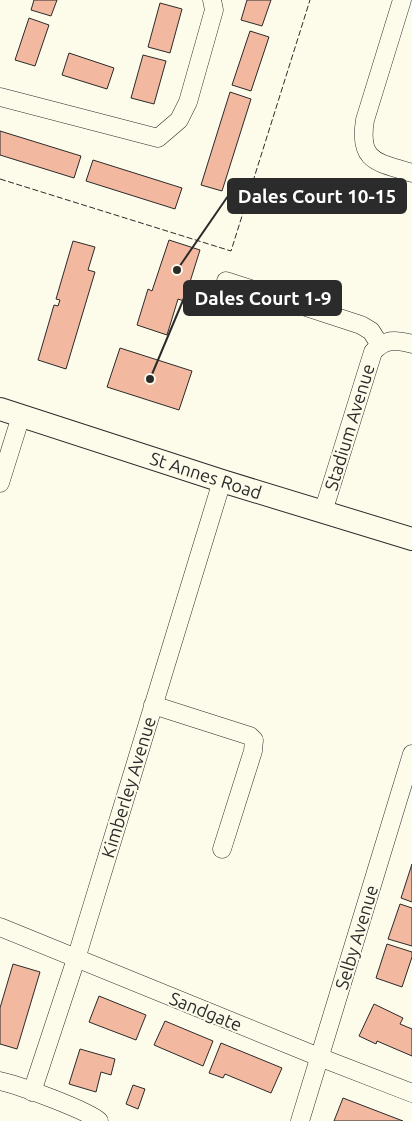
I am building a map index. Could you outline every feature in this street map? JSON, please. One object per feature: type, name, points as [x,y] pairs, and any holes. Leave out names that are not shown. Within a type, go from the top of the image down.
[{"type":"street","points":[[0,97],[158,138],[179,120],[188,102],[214,10],[212,0]]},
{"type":"street","points":[[402,0],[365,120],[363,138],[367,152],[374,161],[412,173]]},
{"type":"street","name":"Stadium Avenue","points":[[226,280],[361,325],[370,330],[380,345]]},
{"type":"street","name":"Stadium Avenue","points":[[323,512],[373,352],[380,345],[395,340],[412,344]]},
{"type":"street","points":[[0,483],[10,413]]},
{"type":"street","name":"St Annes Road","points":[[10,413],[412,539]]},
{"type":"street","name":"Kimberley Avenue","points":[[32,1092],[76,959],[152,705],[222,481]]},
{"type":"street","points":[[152,705],[250,736],[254,740],[253,751],[222,849]]},
{"type":"street","name":"Selby Avenue","points":[[300,1121],[412,754]]},
{"type":"street","name":"Sandgate","points":[[0,927],[412,1093]]},
{"type":"street","points":[[0,1081],[85,1113],[99,1121]]},
{"type":"building","points":[[34,0],[57,0],[51,16],[31,10]]},
{"type":"building","points":[[247,0],[271,0],[262,26],[241,20]]},
{"type":"building","points":[[160,3],[182,9],[170,53],[148,47]]},
{"type":"building","points":[[29,18],[49,25],[35,66],[15,60]]},
{"type":"building","points":[[250,31],[269,37],[251,91],[232,85]]},
{"type":"building","points":[[69,53],[114,68],[107,89],[62,75]]},
{"type":"building","points":[[143,55],[166,61],[154,104],[131,98]]},
{"type":"building","points":[[230,92],[251,99],[222,191],[201,185]]},
{"type":"building","points":[[0,131],[81,156],[74,178],[0,155]]},
{"type":"building","points":[[93,160],[182,188],[175,209],[86,181]]},
{"type":"building","points":[[169,240],[200,250],[184,301],[178,299],[167,335],[137,325],[148,289],[152,291]]},
{"type":"building","points":[[73,241],[95,247],[88,270],[95,272],[66,369],[38,360],[54,305],[58,306],[60,300],[56,299]]},
{"type":"building","points":[[120,348],[192,371],[179,410],[107,387]]},
{"type":"building","points":[[412,864],[412,902],[401,898]]},
{"type":"building","points":[[400,904],[412,908],[412,946],[388,939]]},
{"type":"building","points":[[387,944],[412,952],[402,987],[376,978]]},
{"type":"building","points":[[13,964],[40,972],[17,1049],[0,1044],[0,1008]]},
{"type":"building","points":[[99,996],[146,1015],[136,1040],[89,1022]]},
{"type":"building","points":[[374,1004],[403,1018],[400,1024],[412,1029],[412,1056],[377,1041],[376,1044],[359,1036]]},
{"type":"building","points":[[165,1021],[213,1041],[203,1066],[154,1045]]},
{"type":"building","points":[[221,1043],[282,1068],[271,1093],[225,1074],[223,1078],[209,1073]]},
{"type":"building","points":[[80,1049],[115,1059],[111,1075],[101,1072],[96,1092],[69,1084]]},
{"type":"building","points":[[133,1085],[145,1089],[138,1109],[126,1104]]},
{"type":"building","points":[[343,1098],[403,1121],[334,1121]]},
{"type":"fence","points":[[0,179],[231,251],[310,0]]},
{"type":"place","name":"Dales Court 10-15","points":[[177,270]]},
{"type":"place","name":"Dales Court 1-9","points":[[150,379]]}]
